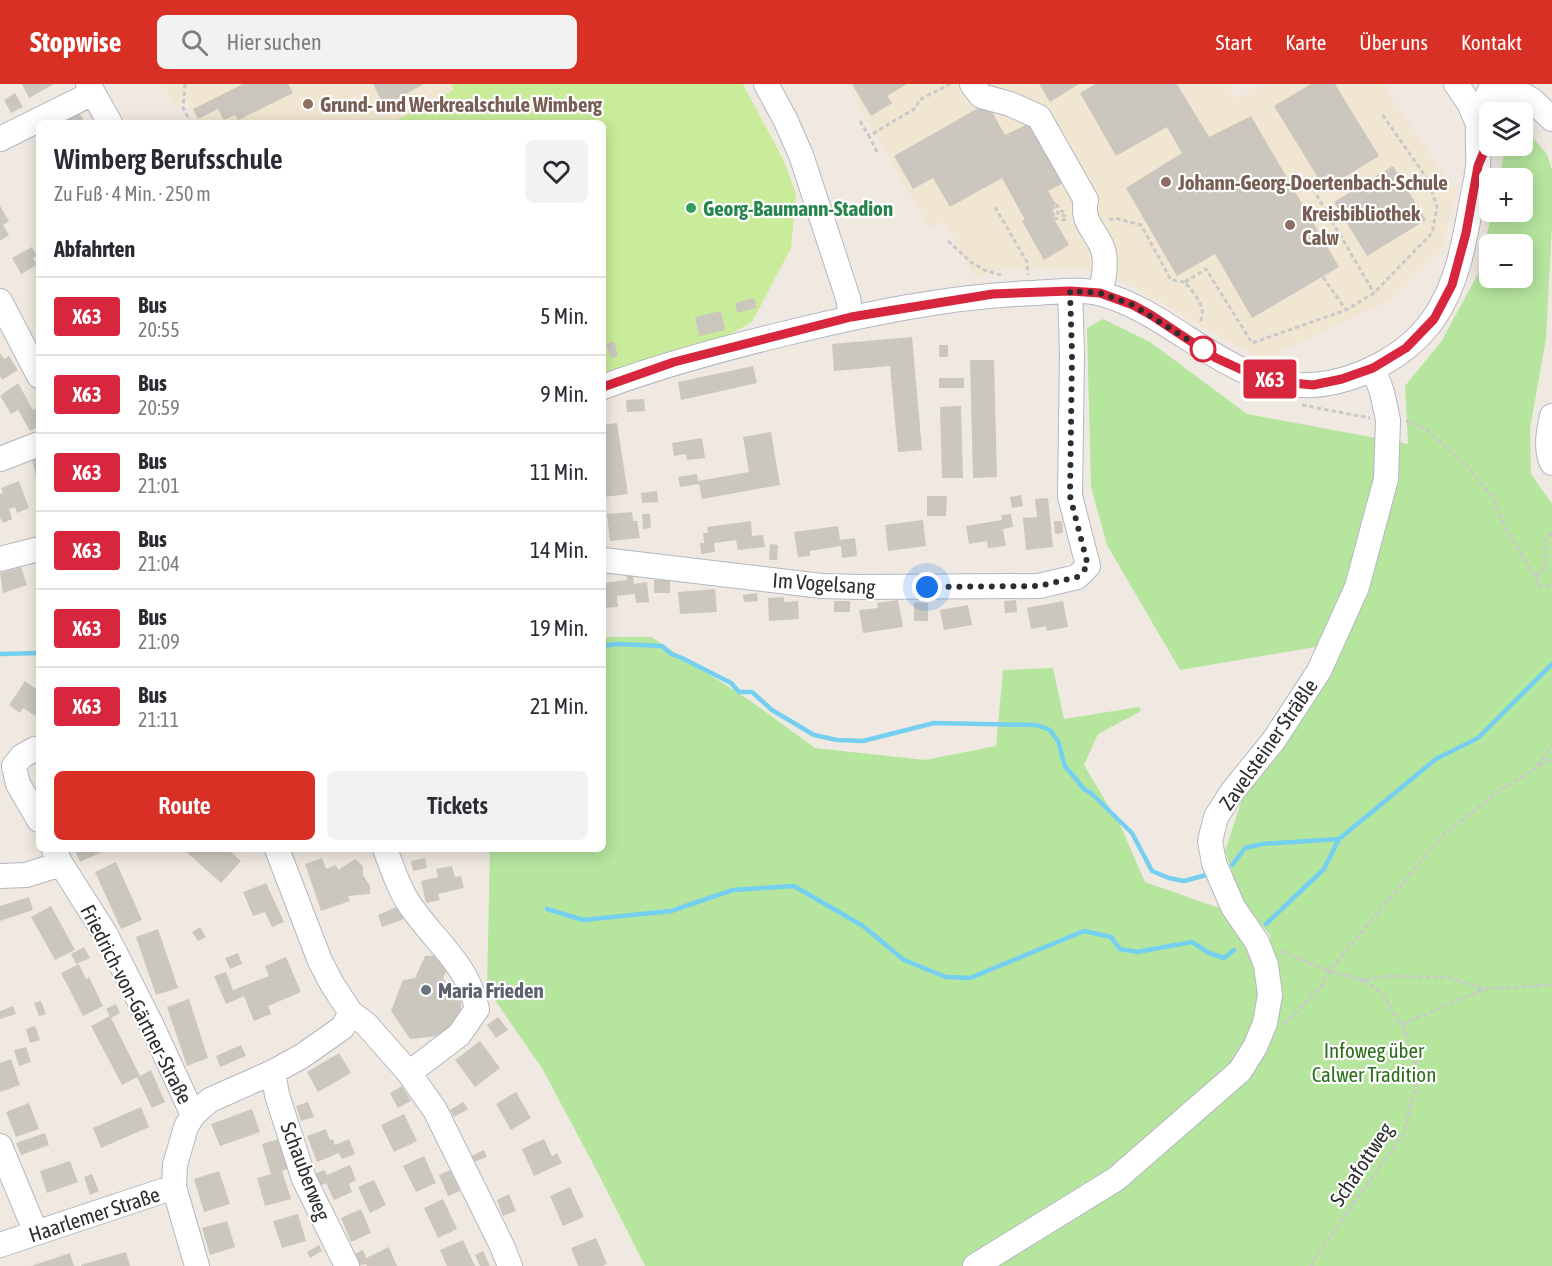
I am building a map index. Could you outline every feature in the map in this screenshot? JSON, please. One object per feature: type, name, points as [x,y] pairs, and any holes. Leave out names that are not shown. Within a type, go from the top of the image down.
[{"type":"street","points":[[766,84],[801,155],[848,298],[851,317]]},
{"type":"street","points":[[972,84],[981,96],[1010,104],[1039,117],[1086,200],[1084,214],[1103,249],[1105,266],[1100,293]]},
{"type":"street","points":[[1456,84],[1479,121]]},
{"type":"street","points":[[1487,102],[1503,86]]},
{"type":"street","points":[[1501,102],[1503,86]]},
{"type":"street","points":[[1503,86],[1532,100],[1552,119]]},
{"type":"street","points":[[0,139],[91,88],[108,120]]},
{"type":"street","points":[[606,386],[674,362],[851,317],[993,294],[1070,291],[1100,293],[1142,310],[1216,358],[1251,374],[1282,382],[1313,385],[1342,379],[1373,368],[1406,348],[1434,319],[1452,285],[1466,233],[1480,156]]},
{"type":"street","name":"Im Vogelsang","points":[[606,560],[822,586],[1039,586],[1077,577],[1088,566],[1070,496],[1072,354],[1070,291]]},
{"type":"street","points":[[0,302],[36,370]]},
{"type":"street","name":"Zavelsteiner Sträßle","points":[[975,1266],[1116,1179],[1240,1071],[1255,1047],[1265,1023],[1270,995],[1266,965],[1257,942],[1233,907],[1214,862],[1210,840],[1216,817],[1232,792],[1274,740],[1319,670],[1357,587],[1386,479],[1388,420],[1382,392],[1373,368]]},
{"type":"street","points":[[1552,416],[1548,436],[1552,463]]},
{"type":"street","points":[[0,459],[36,445]]},
{"type":"street","points":[[0,558],[36,550]]},
{"type":"street","points":[[36,749],[22,756],[14,766],[18,784],[36,815]]},
{"type":"street","points":[[278,852],[320,961],[332,984],[351,1013],[366,1024],[409,1073],[435,1110],[510,1266]]},
{"type":"street","points":[[386,852],[414,911],[459,964],[474,996],[477,1009],[459,1035],[409,1073]]},
{"type":"street","points":[[0,876],[26,875],[57,857]]},
{"type":"street","name":"Friedrich-von-Gärtner-Straße","points":[[57,857],[106,935],[152,1024],[193,1115]]},
{"type":"street","points":[[193,1115],[210,1100],[273,1072],[302,1056],[342,1028],[351,1013]]},
{"type":"street","name":"Schauberweg","points":[[273,1072],[277,1095],[304,1179],[347,1266]]},
{"type":"street","name":"Haarlemer Straße","points":[[0,1245],[174,1187],[175,1165],[186,1127],[193,1115]]},
{"type":"street","points":[[0,1146],[36,1233]]},
{"type":"street","points":[[174,1187],[197,1266]]},
{"type":"path","points":[[185,84],[183,108],[189,120]]},
{"type":"path","points":[[869,136],[916,108],[919,100],[950,84]]},
{"type":"path","points":[[1115,218],[1141,225],[1171,280],[1185,282],[1206,270],[1252,344],[1346,310],[1374,293],[1432,233],[1437,207],[1428,180],[1382,114]]},
{"type":"path","points":[[860,121],[877,152]]},
{"type":"path","points":[[1309,182],[1374,293]]},
{"type":"path","points":[[995,207],[1027,262],[1029,276]]},
{"type":"path","points":[[1054,218],[1064,220],[1069,217]]},
{"type":"path","points":[[948,241],[971,262],[1006,279]]},
{"type":"path","points":[[1323,277],[1346,310]]},
{"type":"path","points":[[1185,282],[1204,309],[1200,322]]},
{"type":"path","points":[[1388,420],[1407,421],[1425,428],[1469,468],[1492,496],[1506,529],[1539,586],[1552,585]]},
{"type":"path","points":[[1536,578],[1546,564],[1546,540],[1552,533]]},
{"type":"path","points":[[1535,770],[1552,746]]},
{"type":"path","points":[[1329,971],[1442,836],[1498,791],[1552,758]]},
{"type":"path","points":[[1257,942],[1329,971],[1363,980],[1391,976],[1450,978],[1485,989]]},
{"type":"path","name":"Schafottweg","points":[[1311,1266],[1403,1134],[1415,1091],[1415,1061],[1402,1024],[1384,996],[1363,980]]},
{"type":"path","points":[[1402,1024],[1485,989],[1552,985]]},
{"type":"shaded area","name":"Grund- und Werkrealschule Wimberg","points":[[163,84],[451,84],[455,90],[398,120],[196,120],[186,101],[176,108]]},
{"type":"shaded area","points":[[847,84],[1227,84],[1236,99],[1263,84],[1383,84],[1456,192],[1443,247],[1390,301],[1264,359],[1233,344],[1128,284],[1083,269],[1004,269],[975,277],[943,221],[929,228]]},
{"type":"green space","name":"Georg-Baumann-Stadion","points":[[451,84],[743,84],[784,161],[796,194],[791,248],[752,322],[727,336],[606,375],[606,120],[398,120],[454,90]]},
{"type":"green space","name":"Infoweg über Calwer Tradition","points":[[1533,138],[1547,154],[1552,170],[1552,225],[1546,338],[1530,429],[1531,474],[1552,504],[1552,1266],[645,1266],[542,1068],[487,989],[490,852],[606,852],[606,637],[651,637],[752,702],[815,748],[925,760],[996,746],[1003,670],[1053,668],[1064,719],[1139,707],[1141,711],[1098,734],[1084,765],[1121,827],[1145,882],[1222,909],[1270,961],[1270,935],[1243,904],[1225,851],[1243,796],[1321,646],[1180,670],[1107,545],[1091,487],[1087,328],[1103,319],[1150,342],[1247,414],[1408,444],[1405,386],[1441,342],[1479,270],[1479,288],[1533,288],[1533,234],[1487,234],[1490,222],[1533,222],[1533,168],[1501,168],[1504,156],[1533,156]]},
{"type":"building","points":[[22,84],[54,84],[29,98]]},
{"type":"building","points":[[243,84],[288,84],[293,93],[238,120],[235,115],[224,120],[218,109],[198,119],[193,109]]},
{"type":"building","points":[[373,84],[424,84],[384,106]]},
{"type":"building","points":[[852,84],[907,84],[887,96],[892,103],[871,116]]},
{"type":"building","points":[[1039,84],[1079,84],[1050,102]]},
{"type":"building","points":[[1095,84],[1177,84],[1209,137],[1251,116],[1339,267],[1252,318],[1215,254],[1177,276],[1126,188],[1182,153],[1167,127],[1116,156],[1080,93]]},
{"type":"building","points":[[1311,84],[1335,84],[1379,156],[1325,189],[1274,106]]},
{"type":"building","points":[[15,93],[23,107],[11,113],[4,100]]},
{"type":"building","points":[[987,103],[1005,135],[1032,122],[1067,181],[1048,191],[1056,204],[1051,207],[1055,215],[1053,217],[1069,245],[1044,260],[1022,221],[1025,220],[1002,178],[950,207],[933,178],[913,189],[894,156]]},
{"type":"building","points":[[76,106],[83,120],[50,120]]},
{"type":"building","points":[[1393,166],[1426,220],[1367,256],[1334,202]]},
{"type":"building","points":[[0,206],[9,221],[3,225],[9,235],[0,241]]},
{"type":"building","points":[[32,247],[36,254],[33,258],[36,266],[21,274],[12,258]]},
{"type":"building","points":[[754,298],[757,308],[737,313],[735,303]]},
{"type":"building","points":[[721,311],[725,330],[699,336],[695,317]]},
{"type":"building","points":[[912,337],[922,450],[898,452],[890,366],[834,371],[832,344]]},
{"type":"building","points":[[614,341],[618,356],[611,358],[606,344]]},
{"type":"building","points":[[939,345],[948,345],[948,357],[939,357]]},
{"type":"building","points":[[0,353],[4,359],[9,356],[18,370],[2,380],[0,376]]},
{"type":"building","points":[[970,360],[994,360],[997,477],[973,478]]},
{"type":"building","points":[[753,366],[757,383],[681,400],[678,382]]},
{"type":"building","points":[[939,378],[964,378],[964,388],[939,388]]},
{"type":"building","points":[[18,383],[33,410],[36,408],[36,428],[30,431],[18,410],[11,414],[0,396]]},
{"type":"building","points":[[644,399],[645,411],[627,412],[626,400]]},
{"type":"building","points":[[961,406],[963,478],[942,478],[940,407]]},
{"type":"building","points":[[617,423],[628,494],[606,497],[606,425]]},
{"type":"building","points":[[771,432],[780,485],[702,499],[699,484],[680,487],[678,477],[697,474],[698,481],[749,472],[743,437]]},
{"type":"building","points":[[702,438],[705,458],[687,460],[686,454],[674,456],[672,443]]},
{"type":"building","points":[[36,453],[36,478],[31,454]]},
{"type":"building","points":[[19,481],[29,508],[17,513],[15,507],[9,509],[12,519],[3,523],[0,518],[0,494],[3,493],[1,488]]},
{"type":"building","points":[[657,491],[658,502],[642,503],[641,493]]},
{"type":"building","points":[[1021,495],[1023,506],[1012,508],[1010,497]]},
{"type":"building","points":[[927,496],[947,496],[946,516],[927,516]]},
{"type":"building","points":[[1048,498],[1053,547],[1026,550],[1023,518],[1037,517],[1035,499]]},
{"type":"building","points":[[632,512],[633,521],[637,521],[640,538],[610,541],[607,514]]},
{"type":"building","points":[[642,514],[650,514],[651,528],[643,529]]},
{"type":"building","points":[[1011,514],[1013,527],[1003,529],[1006,546],[988,548],[987,541],[969,544],[966,526],[1002,520],[1001,515]]},
{"type":"building","points":[[923,520],[926,546],[888,551],[885,525]]},
{"type":"building","points":[[751,521],[752,536],[763,535],[765,547],[738,550],[736,540],[714,543],[715,552],[701,554],[700,543],[704,543],[703,533],[708,533],[707,527]]},
{"type":"building","points":[[1054,521],[1062,521],[1063,533],[1055,534]]},
{"type":"building","points":[[838,526],[840,540],[855,538],[857,556],[842,558],[841,546],[810,551],[810,556],[798,557],[794,532]]},
{"type":"building","points":[[770,544],[778,545],[777,560],[769,560]]},
{"type":"building","points":[[21,567],[27,585],[3,593],[0,573]]},
{"type":"building","points":[[633,574],[634,584],[647,582],[649,602],[636,603],[635,594],[617,596],[618,607],[606,608],[606,583],[627,580],[626,575]]},
{"type":"building","points":[[670,579],[670,593],[654,593],[654,580]]},
{"type":"building","points":[[715,589],[717,612],[680,614],[678,592]]},
{"type":"building","points":[[757,593],[758,601],[744,602],[743,595]]},
{"type":"building","points":[[784,597],[784,602],[798,601],[799,619],[769,621],[768,598]]},
{"type":"building","points":[[898,600],[903,627],[863,633],[859,610],[878,608],[877,603]]},
{"type":"building","points":[[1016,600],[1017,612],[1005,613],[1004,601]]},
{"type":"building","points":[[834,601],[850,601],[850,612],[834,612]]},
{"type":"building","points":[[1063,601],[1068,627],[1047,631],[1046,626],[1031,629],[1027,608]]},
{"type":"building","points":[[914,602],[928,603],[928,621],[914,621]]},
{"type":"building","points":[[968,605],[972,625],[944,630],[940,610]]},
{"type":"building","points":[[25,681],[36,689],[36,716],[23,708],[20,713],[9,705]]},
{"type":"building","points":[[75,852],[100,852],[100,853],[80,862]]},
{"type":"building","points":[[186,852],[231,852],[241,861],[221,883]]},
{"type":"building","points":[[322,858],[326,869],[336,865],[338,870],[355,859],[363,866],[363,875],[370,886],[370,894],[348,896],[350,901],[321,911],[305,864]]},
{"type":"building","points":[[425,858],[427,868],[413,871],[411,861]]},
{"type":"building","points":[[116,862],[142,920],[121,929],[95,872]]},
{"type":"building","points":[[452,866],[455,877],[461,876],[464,888],[438,894],[440,900],[426,903],[421,881],[438,877],[436,869]]},
{"type":"building","points":[[266,883],[284,922],[272,927],[265,912],[253,916],[243,892]]},
{"type":"building","points":[[29,897],[33,910],[0,921],[0,906]]},
{"type":"building","points":[[51,906],[75,950],[55,960],[31,917]]},
{"type":"building","points":[[399,906],[404,919],[382,927],[378,915]]},
{"type":"building","points":[[200,927],[206,937],[198,941],[192,932]]},
{"type":"building","points":[[158,929],[178,988],[156,995],[136,937]]},
{"type":"building","points":[[84,947],[90,958],[76,964],[71,954]]},
{"type":"building","points":[[238,953],[242,964],[230,969],[225,958]]},
{"type":"building","name":"Maria Frieden","points":[[443,955],[450,964],[443,978],[461,1001],[461,1013],[448,1035],[410,1039],[391,1011],[403,980],[415,978],[425,956]]},
{"type":"building","points":[[286,957],[301,992],[268,1006],[271,1014],[254,1021],[244,996],[226,1004],[214,976],[226,972],[233,990],[269,976],[265,966]]},
{"type":"building","points":[[79,964],[86,979],[89,977],[103,1006],[83,1016],[61,973]]},
{"type":"building","points":[[189,999],[208,1058],[187,1066],[167,1007]]},
{"type":"building","points":[[41,1001],[46,1014],[39,1016],[34,1003]]},
{"type":"building","points":[[116,1004],[120,1013],[111,1018],[106,1009]]},
{"type":"building","points":[[13,1006],[16,1014],[0,1019],[0,1011]]},
{"type":"building","points":[[110,1016],[140,1076],[151,1070],[165,1102],[152,1108],[137,1077],[122,1085],[91,1026]]},
{"type":"building","points":[[498,1017],[508,1030],[496,1038],[487,1025]]},
{"type":"building","points":[[35,1026],[40,1040],[30,1043],[26,1029]]},
{"type":"building","points":[[480,1041],[500,1068],[475,1087],[455,1060]]},
{"type":"building","points":[[241,1045],[246,1056],[220,1067],[216,1056]]},
{"type":"building","points":[[26,1047],[31,1062],[19,1066],[14,1050]]},
{"type":"building","points":[[339,1053],[351,1073],[318,1092],[307,1072]]},
{"type":"building","points":[[11,1059],[20,1085],[0,1092],[0,1063]]},
{"type":"building","points":[[402,1086],[411,1101],[398,1108],[390,1093]]},
{"type":"building","points":[[516,1092],[531,1118],[511,1130],[496,1104]]},
{"type":"building","points":[[308,1102],[314,1117],[301,1121],[296,1106]]},
{"type":"building","points":[[463,1102],[468,1109],[454,1117],[450,1110]]},
{"type":"building","points":[[29,1103],[39,1129],[16,1137],[6,1112]]},
{"type":"building","points":[[141,1107],[149,1127],[101,1148],[93,1128]]},
{"type":"building","points":[[252,1109],[260,1132],[220,1146],[211,1124]]},
{"type":"building","points":[[404,1114],[417,1141],[394,1152],[381,1125]]},
{"type":"building","points":[[326,1129],[330,1140],[333,1139],[335,1145],[349,1139],[355,1154],[342,1159],[339,1153],[317,1162],[307,1136]]},
{"type":"building","points":[[45,1133],[49,1145],[21,1155],[16,1143]]},
{"type":"building","points":[[279,1139],[288,1169],[282,1171],[291,1199],[265,1206],[257,1178],[271,1174],[262,1144]]},
{"type":"building","points":[[544,1139],[552,1156],[557,1153],[562,1163],[534,1176],[522,1149]]},
{"type":"building","points":[[484,1150],[487,1157],[474,1162],[471,1156]]},
{"type":"building","points":[[424,1156],[436,1183],[416,1192],[403,1166]]},
{"type":"building","points":[[70,1161],[78,1182],[47,1193],[40,1171]]},
{"type":"building","points":[[350,1165],[356,1180],[349,1184],[352,1192],[334,1200],[326,1183],[317,1187],[311,1175],[324,1170],[327,1175]]},
{"type":"building","points":[[450,1170],[460,1191],[448,1196],[439,1175]]},
{"type":"building","points":[[219,1171],[230,1204],[204,1212],[194,1179]]},
{"type":"building","points":[[92,1174],[99,1191],[90,1195],[84,1177]]},
{"type":"building","points":[[374,1180],[386,1205],[370,1213],[358,1187]]},
{"type":"building","points":[[570,1187],[584,1217],[563,1226],[550,1196]]},
{"type":"building","points":[[509,1194],[516,1211],[503,1216],[497,1200]]},
{"type":"building","points":[[443,1199],[457,1229],[438,1238],[424,1208]]},
{"type":"building","points":[[361,1209],[371,1233],[351,1242],[341,1218]]},
{"type":"building","points":[[298,1214],[306,1241],[282,1248],[273,1221]]},
{"type":"building","points":[[227,1221],[235,1247],[210,1255],[202,1228]]},
{"type":"building","points":[[596,1238],[607,1264],[578,1266],[571,1248]]},
{"type":"building","points":[[463,1240],[475,1266],[447,1266],[440,1250]]},
{"type":"building","points":[[319,1245],[322,1251],[310,1258],[307,1252]]},
{"type":"building","points":[[389,1247],[397,1266],[367,1266],[366,1264],[355,1266],[350,1256],[363,1250],[366,1258]]},
{"type":"building","points":[[483,1251],[490,1266],[480,1266],[475,1255]]},
{"type":"building","points":[[126,1252],[130,1266],[81,1266],[81,1265]]},
{"type":"building","points":[[70,1253],[74,1266],[31,1266]]},
{"type":"waterway","points":[[606,646],[662,646],[671,654],[731,683],[739,692],[752,692],[772,710],[814,735],[837,740],[863,741],[934,723],[1036,725],[1050,730],[1058,741],[1065,766],[1084,789],[1132,833],[1152,871],[1184,881],[1210,874]]},
{"type":"waterway","points":[[0,654],[36,653]]},
{"type":"waterway","points":[[1266,924],[1324,869],[1339,839],[1436,759],[1478,738],[1552,664]]},
{"type":"waterway","points":[[1232,865],[1245,848],[1262,844],[1339,839]]},
{"type":"waterway","points":[[547,909],[583,920],[671,911],[733,890],[794,886],[863,926],[904,960],[946,977],[970,978],[1084,931],[1111,937],[1120,949],[1137,952],[1192,942],[1209,953],[1224,958],[1234,950]]},
{"type":"bus line","name":"X63","points":[[606,386],[653,368],[716,350],[851,317],[993,294],[1070,291],[1100,293],[1133,305],[1216,358],[1251,374],[1282,382],[1313,385],[1342,379],[1373,368],[1406,348],[1434,319],[1452,285],[1466,233],[1478,166],[1482,156]]},
{"type":"place","name":"Grund- und Werkrealschule Wimberg","points":[[308,104]]},
{"type":"place","name":"Johann-Georg-Doertenbach-Schule","points":[[1166,182]]},
{"type":"place","name":"Georg-Baumann-Stadion","points":[[691,208]]},
{"type":"place","name":"Kreisbibliothek Calw","points":[[1290,225]]},
{"type":"place","name":"Maria Frieden","points":[[426,990]]},
{"type":"route","points":[[927,587],[1039,586],[1077,577],[1088,566],[1070,496],[1072,354],[1070,291],[1100,293],[1133,305],[1203,349]]}]
